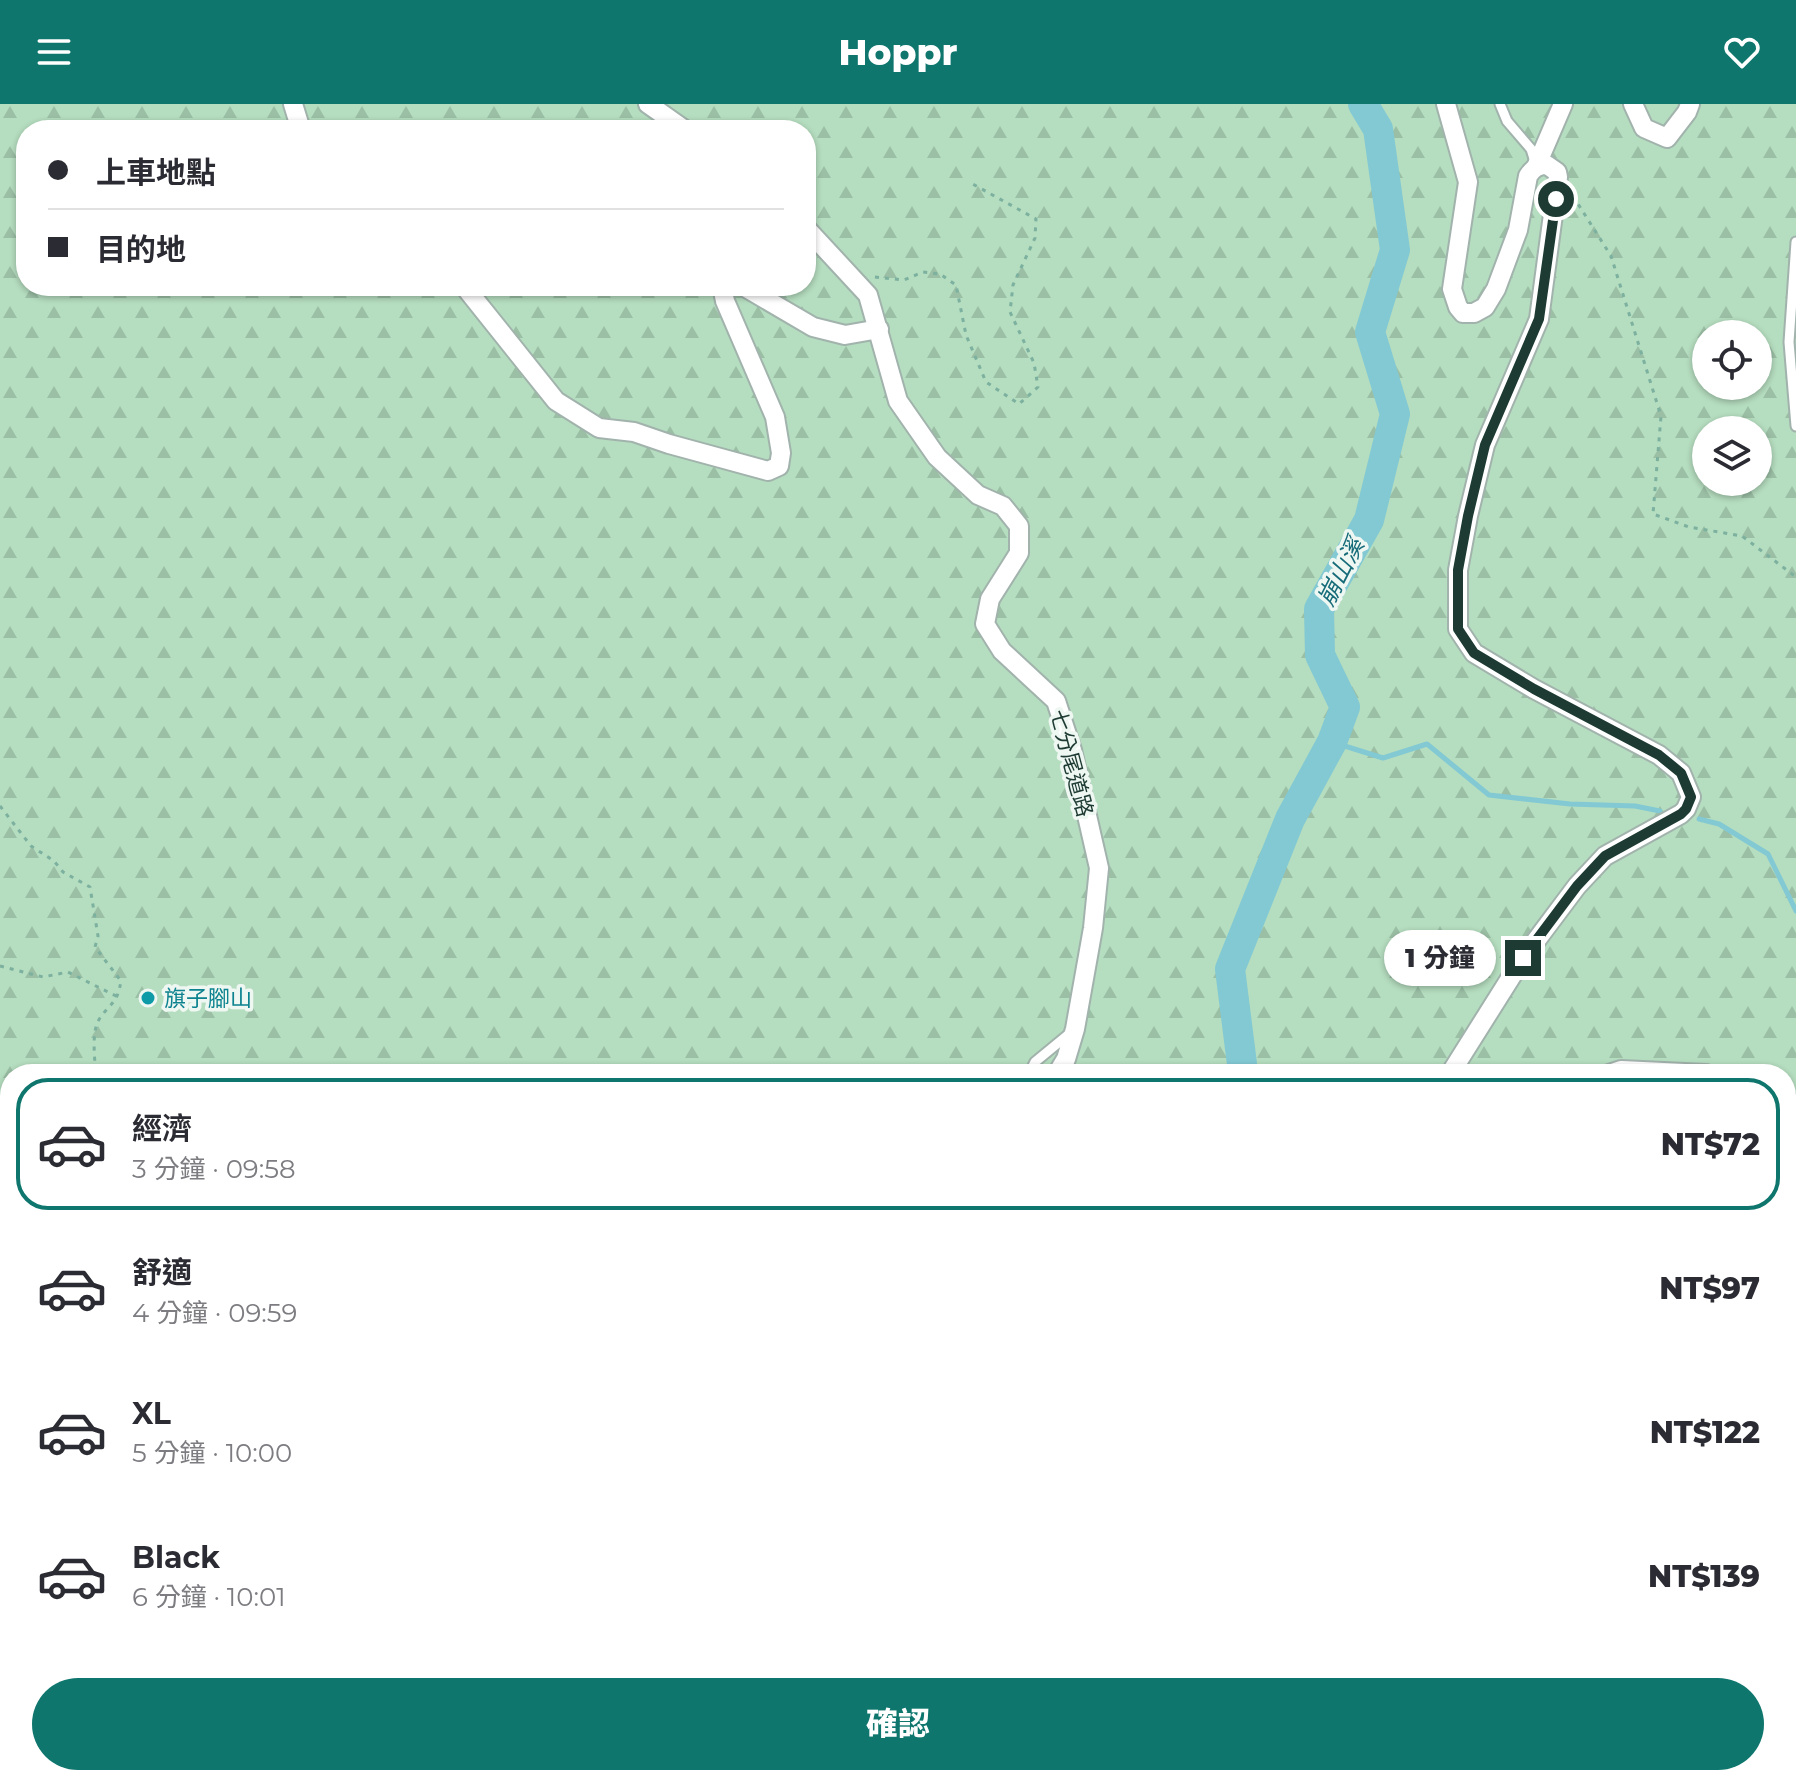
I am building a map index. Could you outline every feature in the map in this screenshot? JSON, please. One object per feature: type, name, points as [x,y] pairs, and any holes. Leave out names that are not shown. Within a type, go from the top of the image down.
[{"type":"street","points":[[648,104],[671,120]]},
{"type":"street","points":[[1446,104],[1468,182],[1452,289],[1463,313],[1474,313],[1485,307],[1496,289],[1518,230],[1528,176],[1536,167],[1563,104]]},
{"type":"street","points":[[1633,104],[1644,128],[1667,138],[1690,104]]},
{"type":"street","points":[[1456,1064],[1523,958],[1577,886],[1605,856],[1681,814],[1691,797],[1681,773],[1659,755],[1534,689],[1474,653],[1458,629],[1458,570],[1485,445],[1539,319],[1558,177],[1557,172],[1547,165],[1536,167]]},
{"type":"street","name":"七分尾道路","points":[[816,238],[868,295],[898,401],[937,457],[978,495],[1003,506],[1019,526],[1019,553],[990,599],[985,624],[1002,651],[1056,701],[1072,750],[1099,868],[1093,928],[1075,1029],[1063,1064]]},
{"type":"street","points":[[472,296],[556,401],[599,428],[634,432],[768,471],[779,466],[781,453],[775,417],[724,296]]},
{"type":"street","points":[[760,296],[813,327],[845,335],[879,329]]},
{"type":"lane","points":[[1500,104],[1507,121],[1531,149],[1536,167]]},
{"type":"lane","points":[[1796,242],[1789,342],[1796,426]]},
{"type":"lane","points":[[1034,1064],[1075,1029]]},
{"type":"path","points":[[851,275],[904,280],[923,272],[940,274],[956,285],[966,335],[986,382],[1019,404],[1038,387],[1034,363],[1010,312],[1013,285],[1035,238],[1036,219],[969,182]]},
{"type":"path","points":[[1572,196],[1611,256],[1661,416],[1653,514],[1689,527],[1742,536],[1796,577]]},
{"type":"path","points":[[0,806],[31,846],[54,861],[63,872],[90,887],[98,936],[95,947],[121,981],[118,997],[99,1019],[95,1033],[95,1064]]},
{"type":"path","points":[[0,966],[43,977],[68,972],[118,997]]},
{"type":"green space","points":[[0,104],[1796,104],[1796,1064],[0,1064]]},
{"type":"waterway","name":"崩山溪","points":[[1242,1064],[1230,969],[1290,819],[1332,742],[1345,707],[1320,655],[1319,609],[1369,520],[1395,414],[1370,332],[1395,250],[1378,129],[1363,104]]},
{"type":"waterway","points":[[1332,742],[1383,758],[1427,744],[1489,795],[1570,804],[1635,806],[1660,811]]},
{"type":"waterway","points":[[1699,819],[1719,824],[1768,854],[1796,911]]},
{"type":"place","name":"旗子腳山","points":[[148,998]]},
{"type":"route","points":[[1523,958],[1577,886],[1605,856],[1681,814],[1691,797],[1681,773],[1659,755],[1534,689],[1474,653],[1458,629],[1458,570],[1468,516],[1485,445],[1539,319],[1556,199]]}]
